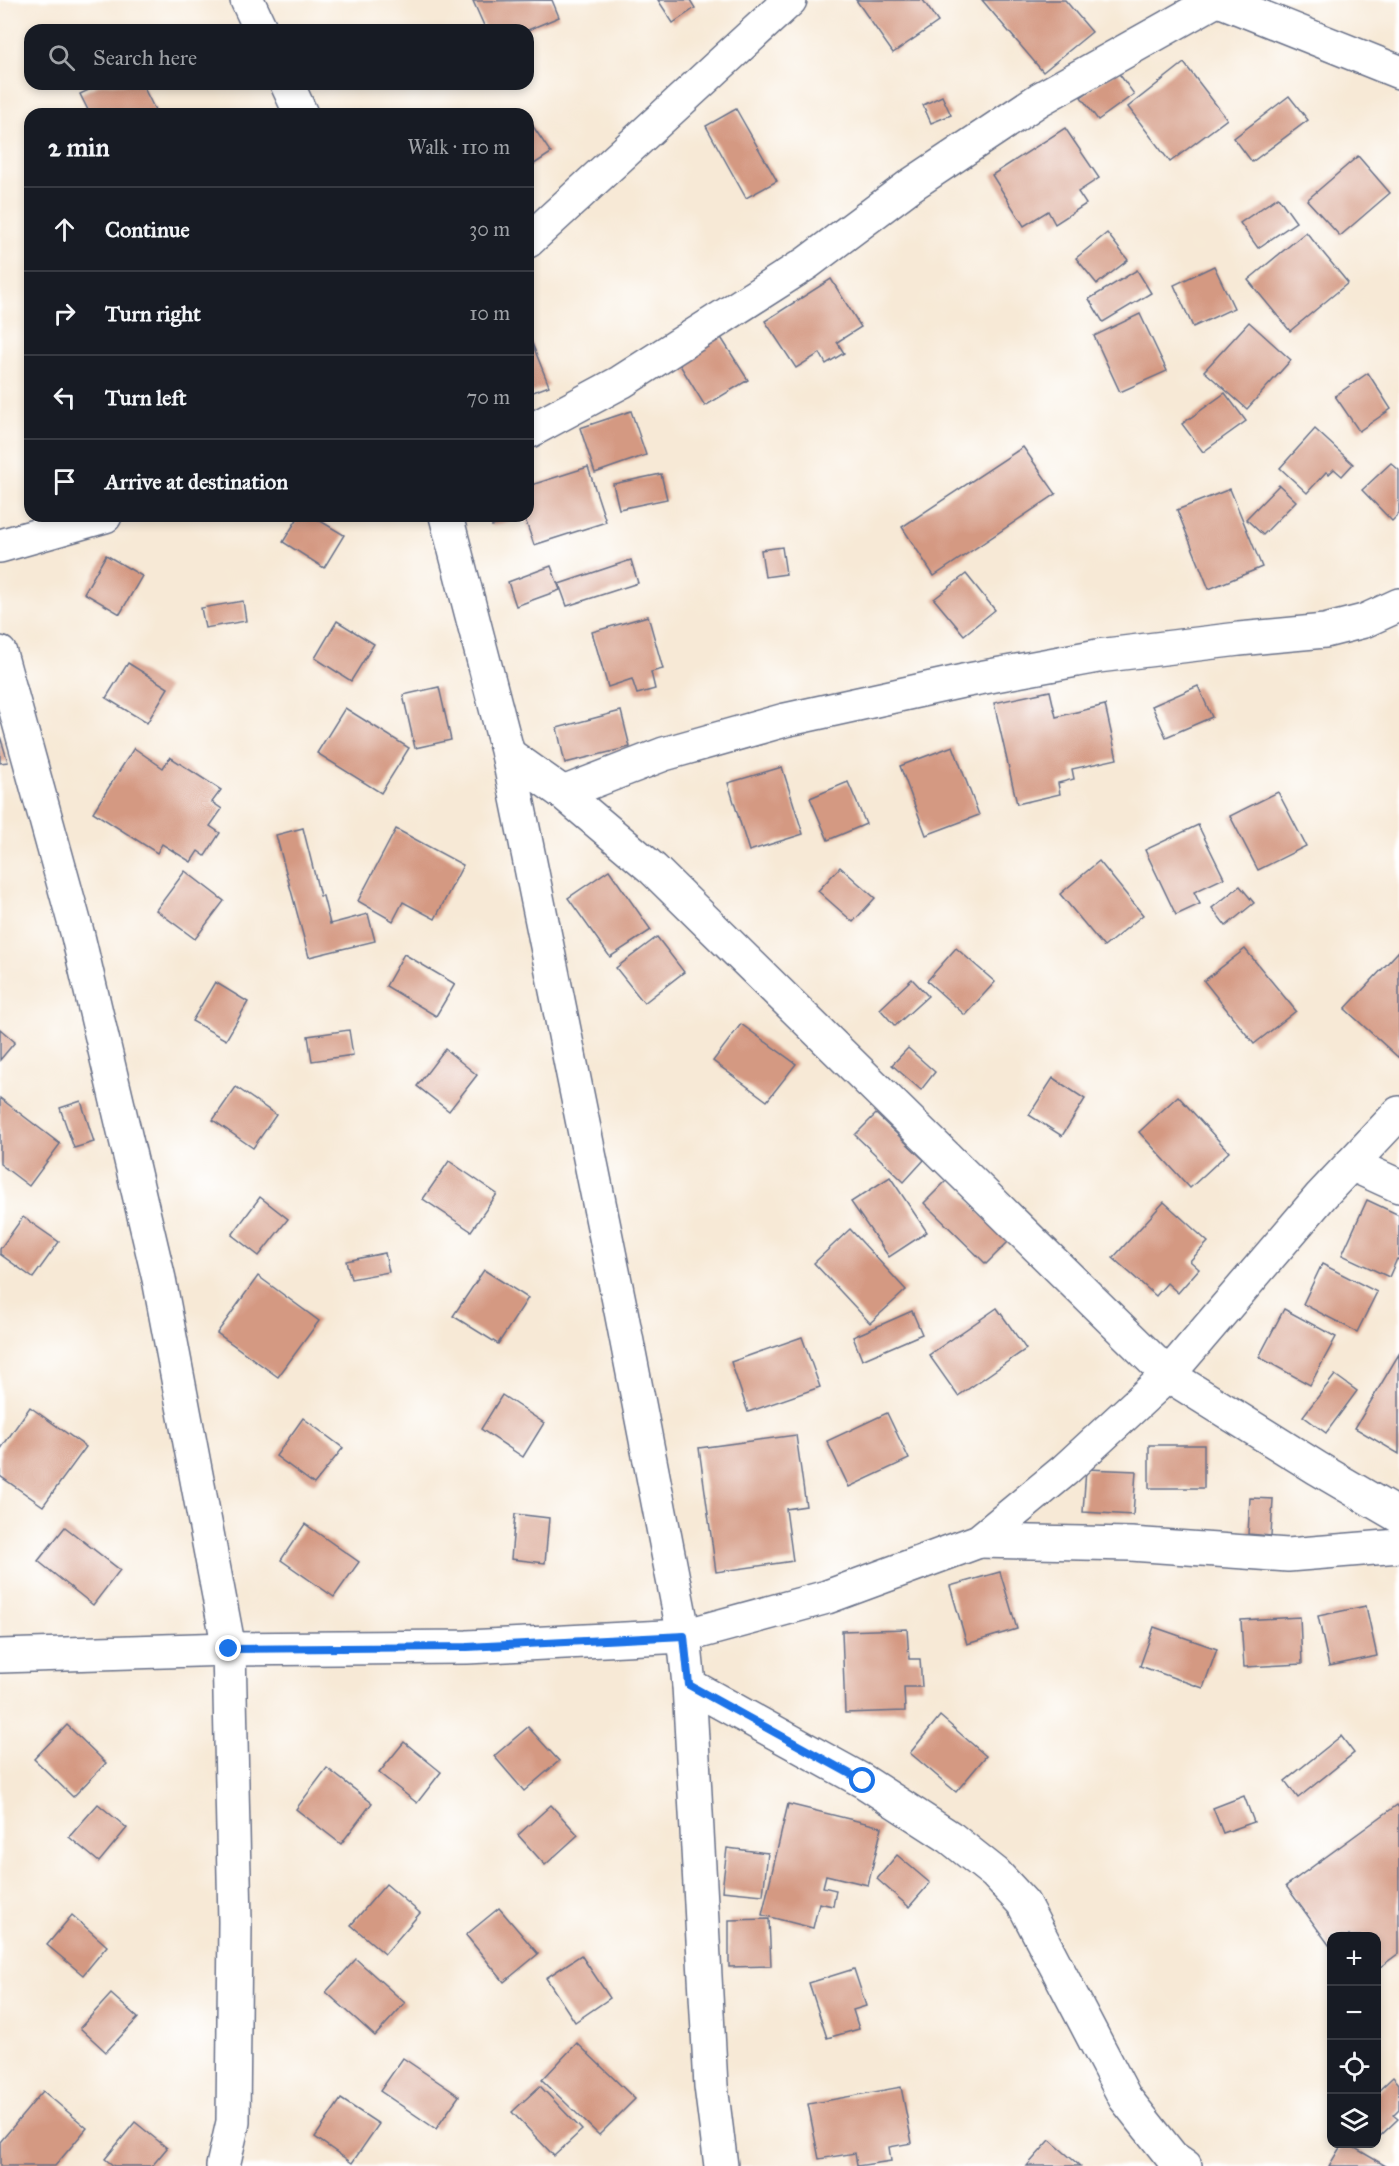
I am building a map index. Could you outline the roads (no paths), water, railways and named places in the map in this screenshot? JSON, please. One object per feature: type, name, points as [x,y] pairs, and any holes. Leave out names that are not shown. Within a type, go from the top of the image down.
[{"type":"street","points":[[247,0],[258,24]]},
{"type":"street","points":[[534,235],[790,0]]},
{"type":"street","points":[[534,429],[621,382],[807,263],[911,185],[1040,99],[1218,0],[1399,72]]},
{"type":"street","points":[[290,90],[299,108]]},
{"type":"street","points":[[0,546],[84,522]]},
{"type":"street","points":[[448,522],[508,754],[621,1311],[684,1636],[689,1685],[711,2086],[721,2166]]},
{"type":"street","points":[[563,794],[664,754],[785,720],[963,681],[1098,656],[1324,631],[1364,621],[1399,605]]},
{"type":"street","points":[[0,653],[77,932],[159,1279],[229,1649],[235,1922],[234,2099],[233,2122],[223,2166]]},
{"type":"street","points":[[508,754],[563,794],[653,869],[1168,1375],[1399,1516]]},
{"type":"street","points":[[0,1656],[229,1649],[467,1647],[684,1636],[827,1597],[979,1541],[1065,1470],[1168,1375],[1321,1196],[1399,1113]]},
{"type":"street","points":[[1352,1164],[1399,1186]]},
{"type":"street","points":[[979,1541],[1131,1544],[1288,1556],[1399,1546]]},
{"type":"street","points":[[689,1685],[863,1781],[951,1838],[995,1873],[1023,1903],[1125,2098],[1172,2163]]}]
